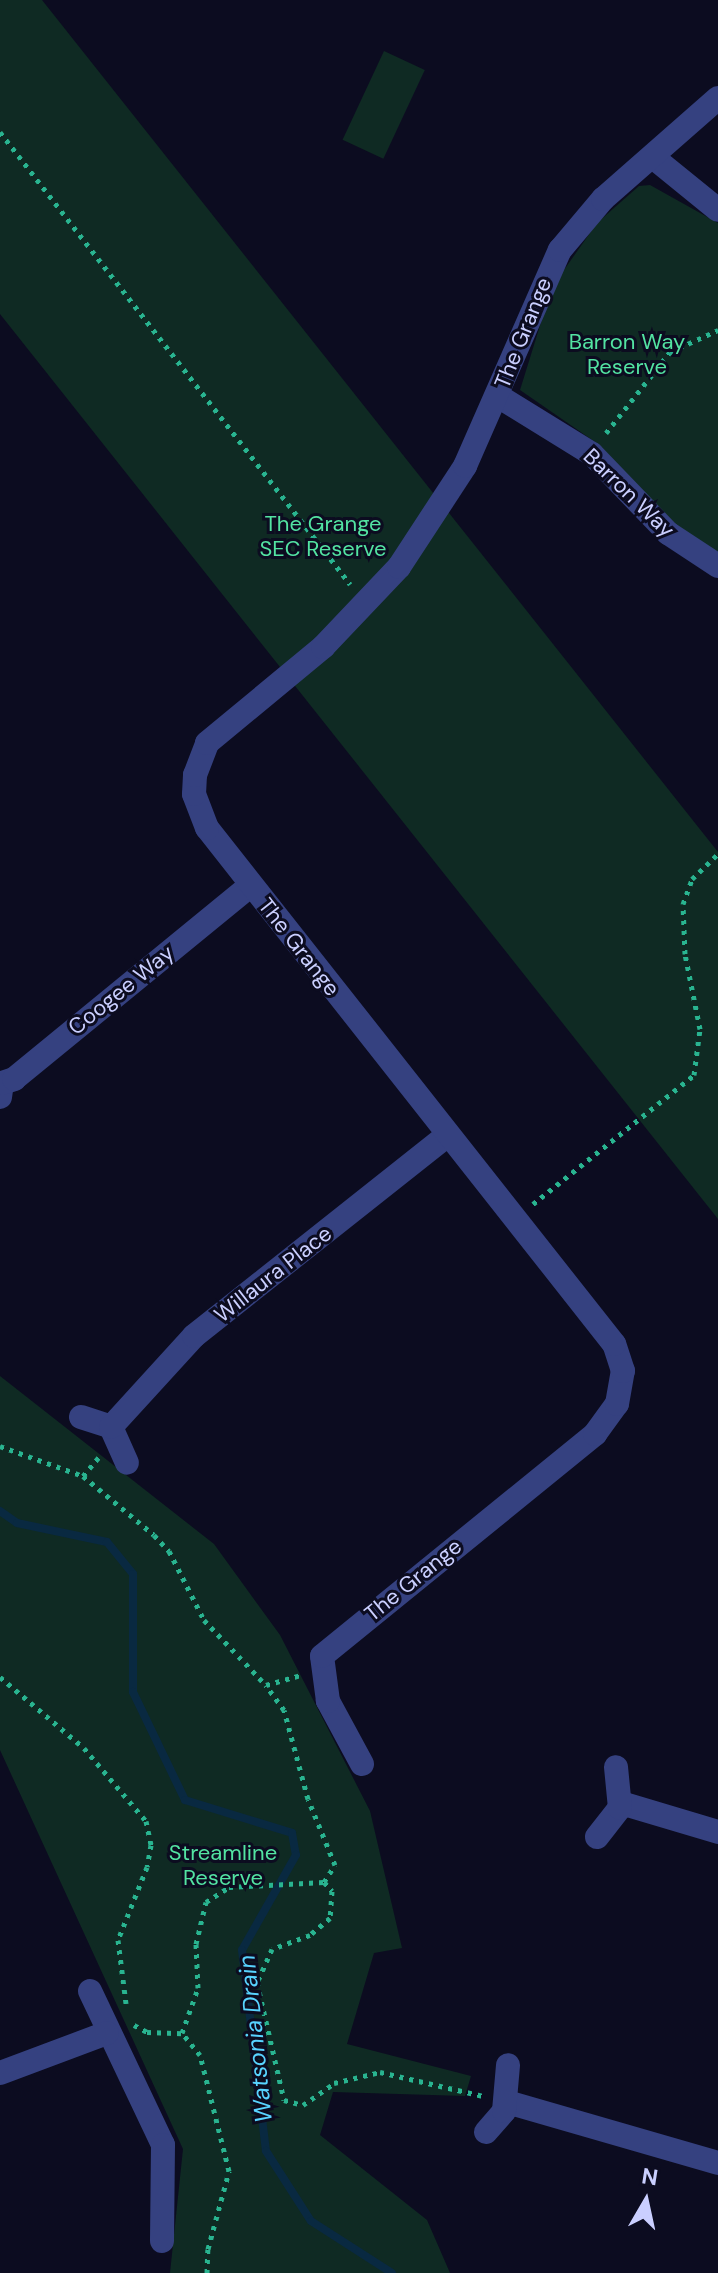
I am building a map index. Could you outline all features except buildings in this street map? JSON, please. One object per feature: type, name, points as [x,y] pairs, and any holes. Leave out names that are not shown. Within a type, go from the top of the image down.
[{"type":"street","name":"The Grange","points":[[322,1656],[595,1434],[617,1404],[623,1371],[614,1344],[250,886],[199,811],[194,794],[199,758],[221,729],[323,647],[366,604],[429,526],[498,396],[537,294],[560,250],[603,199],[654,158],[717,97]]},
{"type":"street","points":[[654,158],[718,210]]},
{"type":"street","name":"Barron Way","points":[[498,396],[592,454],[668,533],[718,566]]},
{"type":"street","name":"Coogee Way","points":[[0,1097],[2,1083],[14,1079],[250,886]]},
{"type":"street","name":"Willaura Place","points":[[111,1427],[194,1336],[448,1135]]},
{"type":"street","points":[[81,1417],[111,1427],[127,1463]]},
{"type":"street","points":[[322,1656],[328,1701],[362,1764]]},
{"type":"street","points":[[597,1837],[615,1820],[621,1803],[616,1767]]},
{"type":"street","points":[[621,1803],[718,1832]]},
{"type":"street","points":[[90,1991],[117,2028],[163,2145],[162,2241]]},
{"type":"street","points":[[0,2073],[117,2028]]},
{"type":"street","points":[[486,2132],[507,2102],[508,2065]]},
{"type":"street","points":[[507,2102],[718,2163]]},
{"type":"path","points":[[0,132],[366,604]]},
{"type":"path","points":[[592,454],[670,352],[718,330]]},
{"type":"path","points":[[510,1213],[549,1193],[590,1154],[694,1075],[700,1029],[685,954],[683,904],[692,879],[718,854]]},
{"type":"path","points":[[0,1446],[83,1476],[169,1551],[204,1620],[266,1685],[284,1710],[308,1799],[333,1851],[334,1872],[322,1882],[218,1890],[206,1902],[196,1944],[198,1988],[182,2033]]},
{"type":"path","points":[[266,1685],[303,1674],[322,1656]]},
{"type":"path","points":[[0,1677],[84,1748],[146,1821],[151,1845],[147,1867],[118,1940],[127,2009]]},
{"type":"path","points":[[322,1882],[332,1891],[330,1918],[310,1935],[272,1949],[257,1982],[284,2100],[303,2105],[334,2083],[380,2072],[507,2102]]},
{"type":"path","points":[[117,2028],[182,2033],[200,2055],[229,2171],[208,2249],[207,2273]]},
{"type":"green space","name":"The Grange SEC Reserve","points":[[0,0],[42,0],[718,852],[718,1219],[0,314]]},
{"type":"green space","points":[[384,51],[425,70],[383,159],[343,140]]},
{"type":"green space","name":"Barron Way Reserve","points":[[650,185],[718,223],[718,555],[686,535],[598,444],[520,390],[552,287],[597,223],[639,186]]},
{"type":"green space","name":"Streamline Reserve","points":[[0,1376],[214,1544],[280,1635],[370,1811],[402,1948],[374,1953],[347,2044],[471,2076],[465,2096],[333,2092],[320,2135],[427,2220],[450,2273],[170,2273],[183,2149],[0,1750]]},
{"type":"waterway","name":"Watsonia Drain","points":[[0,1511],[17,1523],[107,1542],[133,1574],[133,1692],[185,1800],[292,1833],[296,1855],[242,1950],[266,2151],[311,2221],[392,2273]]}]
